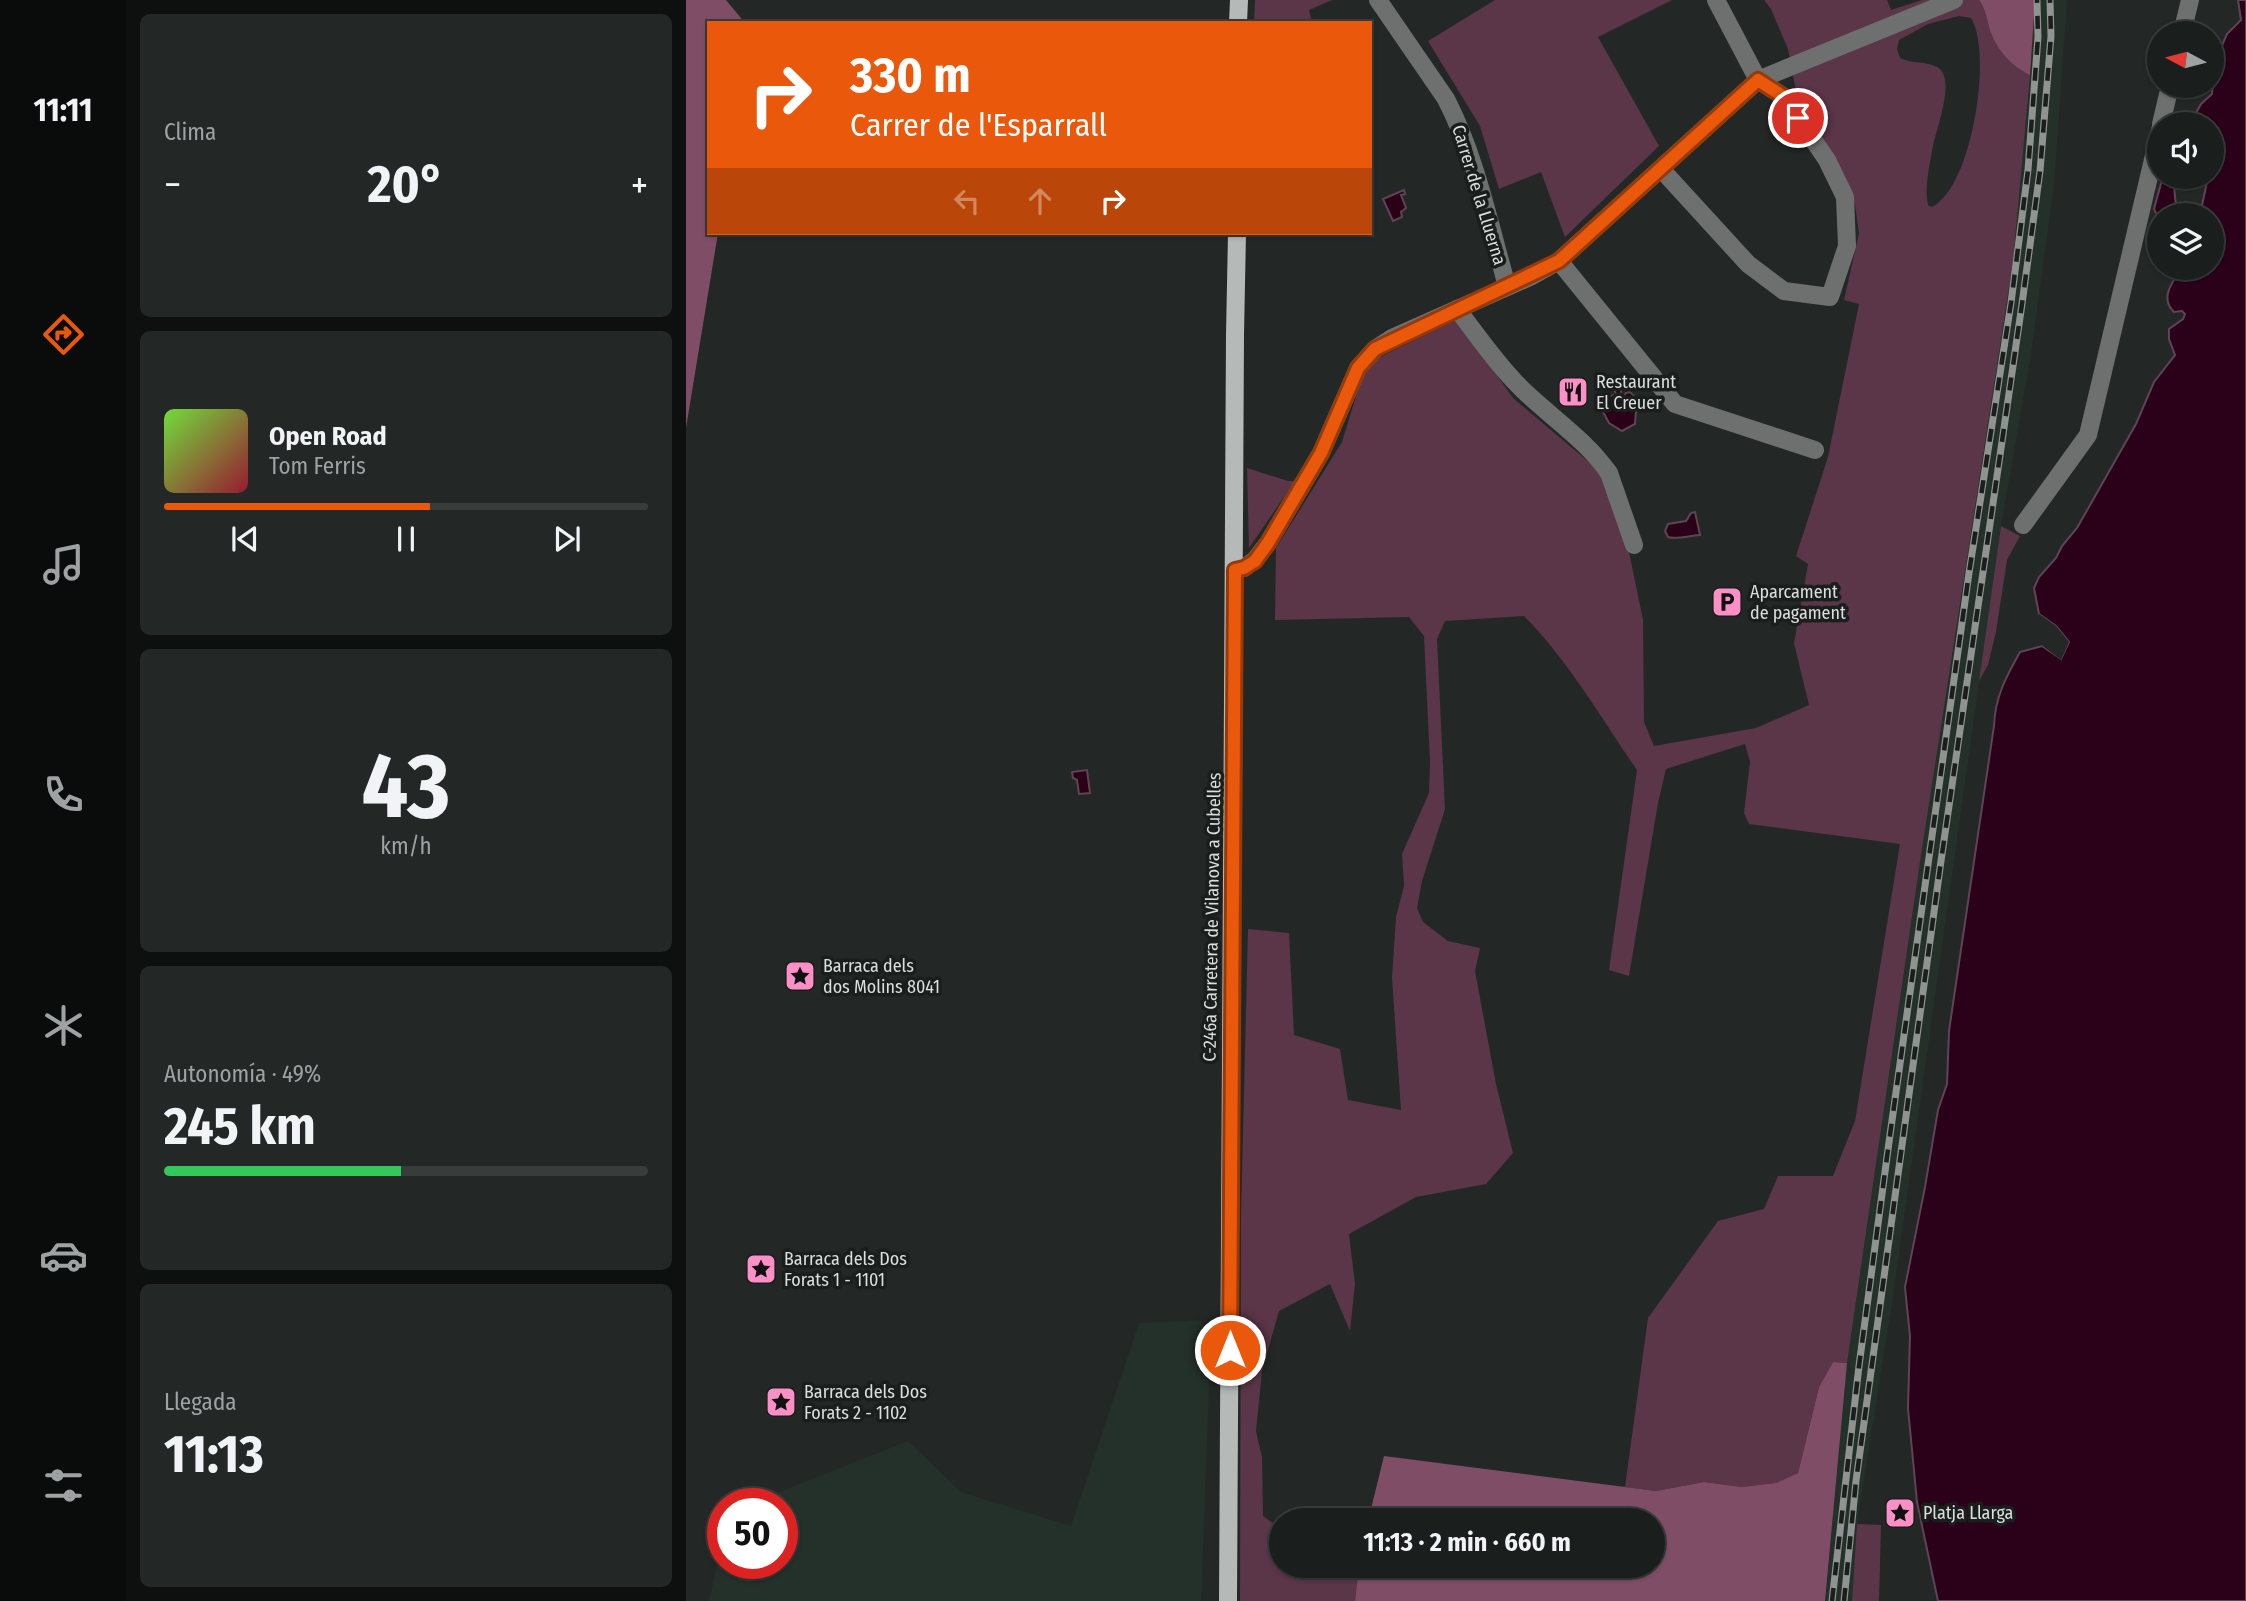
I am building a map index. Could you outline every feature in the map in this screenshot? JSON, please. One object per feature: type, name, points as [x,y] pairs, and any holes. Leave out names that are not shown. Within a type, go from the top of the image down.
[{"type":"main road","points":[[1238,21],[1239,0]]},
{"type":"main road","name":"C-246a Carretera de Vilanova a Cubelles","points":[[1228,1601],[1237,235]]},
{"type":"street","name":"Carrer de la Lluerna","points":[[1378,0],[1446,99],[1455,117],[1469,152],[1507,286]]},
{"type":"street","points":[[1662,170],[1748,264],[1784,291],[1830,297],[1847,246],[1844,197],[1827,160],[1784,97],[1758,80],[1716,0]]},
{"type":"street","points":[[2185,21],[2190,0]]},
{"type":"street","points":[[1235,570],[1255,561],[1268,543],[1321,453],[1358,368],[1375,349],[1392,338],[1559,261],[1758,80],[1954,1]]},
{"type":"street","points":[[2023,525],[2088,435],[2147,185]]},
{"type":"street","points":[[1559,261],[1675,404],[1815,450]]},
{"type":"street","points":[[1457,309],[1520,388],[1584,443],[1602,463],[1609,473],[1634,545]]},
{"type":"shaded area","points":[[686,0],[726,0],[743,21],[707,21],[707,235],[718,235],[686,428]]},
{"type":"shaded area","points":[[1255,0],[1332,0],[1309,10],[1312,21],[1254,21]]},
{"type":"shaded area","points":[[1495,0],[1672,0],[1598,37],[1659,146],[1565,237],[1541,172],[1499,189],[1480,126],[1428,41]]},
{"type":"shaded area","points":[[1764,0],[1887,0],[1891,10],[1922,0],[1979,0],[1993,38],[2001,51],[2011,63],[2030,75],[2013,262],[1920,862],[1847,1363],[1833,1362],[1819,1387],[1798,1473],[1776,1483],[1741,1487],[1704,1482],[1656,1491],[1625,1487],[1648,1318],[1718,1221],[1764,1209],[1778,1176],[1833,1176],[1855,1121],[1900,844],[1749,824],[1744,813],[1750,762],[1745,744],[1666,769],[1629,976],[1609,970],[1637,770],[1570,670],[1524,616],[1445,621],[1437,639],[1445,809],[1422,881],[1417,908],[1423,922],[1448,941],[1480,948],[1475,971],[1496,1084],[1513,1153],[1486,1184],[1416,1197],[1349,1234],[1355,1284],[1350,1331],[1330,1284],[1279,1311],[1262,1371],[1256,1431],[1262,1457],[1263,1516],[1269,1520],[1269,1578],[1358,1578],[1355,1601],[1240,1601],[1241,1216],[1248,929],[1289,933],[1294,1035],[1340,1049],[1348,1100],[1401,1110],[1392,978],[1396,917],[1404,886],[1402,854],[1429,793],[1424,636],[1409,617],[1275,620],[1276,548],[1342,442],[1364,370],[1374,360],[1457,319],[1513,398],[1603,474],[1627,542],[1643,620],[1644,722],[1654,746],[1756,728],[1809,705],[1794,643],[1808,564],[1796,556],[1828,457],[1859,304],[1844,300],[1859,233],[1855,205],[1844,175],[1796,91],[1788,49],[1771,9]],"holes":[[[1959,16],[1971,18],[1977,35],[1979,88],[1968,148],[1946,195],[1932,207],[1928,205],[1927,183],[1944,104],[1945,81],[1943,73],[1937,67],[1900,58],[1897,49],[1899,40],[1928,24]]]},
{"type":"shaded area","points":[[1979,0],[2035,0],[2030,75],[2011,63],[2001,51],[1993,38]]},
{"type":"shaded area","points":[[2035,0],[2067,0],[2054,185],[2030,361],[2001,526],[1892,1303],[1857,1524],[1852,1601],[1825,1601],[1847,1363],[1920,862],[2013,262]]},
{"type":"shaded area","points":[[2238,0],[2246,0],[2246,1601],[1938,1601],[1917,1502],[1908,1408],[1910,1336],[1905,1287],[1938,1110],[1947,1084],[1949,1031],[1997,706],[2006,679],[2020,652],[2042,646],[2061,659],[2069,642],[2056,626],[2039,614],[2034,588],[2039,577],[2077,528],[2136,424],[2154,382],[2175,355],[2169,339],[2169,329],[2183,319],[2185,314],[2182,311],[2174,312],[2170,307],[2168,295],[2172,284],[2174,280],[2224,280],[2224,203],[2203,203],[2205,189],[2224,189],[2224,112],[2197,112],[2208,98],[2224,98],[2224,41],[2241,20]]},
{"type":"shaded area","points":[[2160,189],[2174,189],[2176,203],[2156,203]]},
{"type":"shaded area","points":[[1404,190],[1405,194],[1401,195],[1406,208],[1401,212],[1402,217],[1393,221],[1383,199]]},
{"type":"shaded area","points":[[1621,387],[1621,395],[1630,392],[1641,403],[1636,410],[1635,424],[1622,431],[1609,423],[1601,408],[1608,397],[1616,394],[1614,388]]},
{"type":"shaded area","points":[[1247,468],[1295,481],[1249,548]]},
{"type":"shaded area","points":[[1695,512],[1700,535],[1668,537],[1665,531],[1668,524],[1686,521],[1691,513]]},
{"type":"shaded area","points":[[2001,526],[2020,536],[2007,560],[1996,632],[1988,665],[1979,681]]},
{"type":"shaded area","points":[[1087,770],[1090,793],[1079,794],[1077,780],[1073,778],[1072,772]]},
{"type":"shaded area","points":[[1201,1320],[1211,1335],[1201,1601],[709,1601],[714,1579],[798,1579],[798,1488],[789,1488],[908,1441],[961,1492],[1071,1526],[1139,1323]]},
{"type":"shaded area","points":[[1833,1362],[1847,1363],[1825,1601],[1355,1601],[1358,1578],[1665,1578],[1665,1508],[1371,1508],[1384,1456],[1656,1491],[1704,1482],[1741,1487],[1776,1483],[1798,1473],[1819,1387]]},
{"type":"shaded area","points":[[1857,1524],[1881,1525],[1879,1601],[1852,1601]]},
{"type":"pier","points":[[2039,614],[2056,626],[2069,642],[2061,660],[2039,643],[2044,643],[2060,654],[2065,642],[2054,629],[2037,617]]},
{"type":"railway","points":[[1832,1601],[1859,1366],[1889,1142],[1969,573],[2011,303],[2028,170],[2038,37],[2037,0]]},
{"type":"railway","points":[[1844,1601],[1856,1481],[2040,171],[2051,36],[2050,0]]},
{"type":"place","name":"Restaurant El Creuer","points":[[1573,392]]},
{"type":"place","name":"Aparcament de pagament","points":[[1727,602]]},
{"type":"place","name":"Barraca dels dos Molins 8041","points":[[800,976]]},
{"type":"place","name":"Barraca dels Dos Forats 1 - 1101","points":[[761,1269]]},
{"type":"place","name":"Barraca dels Dos Forats 2 - 1102","points":[[781,1402]]},
{"type":"place","name":"Platja Llarga","points":[[1900,1513]]},
{"type":"route","points":[[1230,1350],[1235,570],[1255,561],[1268,543],[1321,453],[1358,368],[1375,349],[1392,338],[1532,276],[1559,261],[1758,80],[1784,97],[1798,118]]}]
